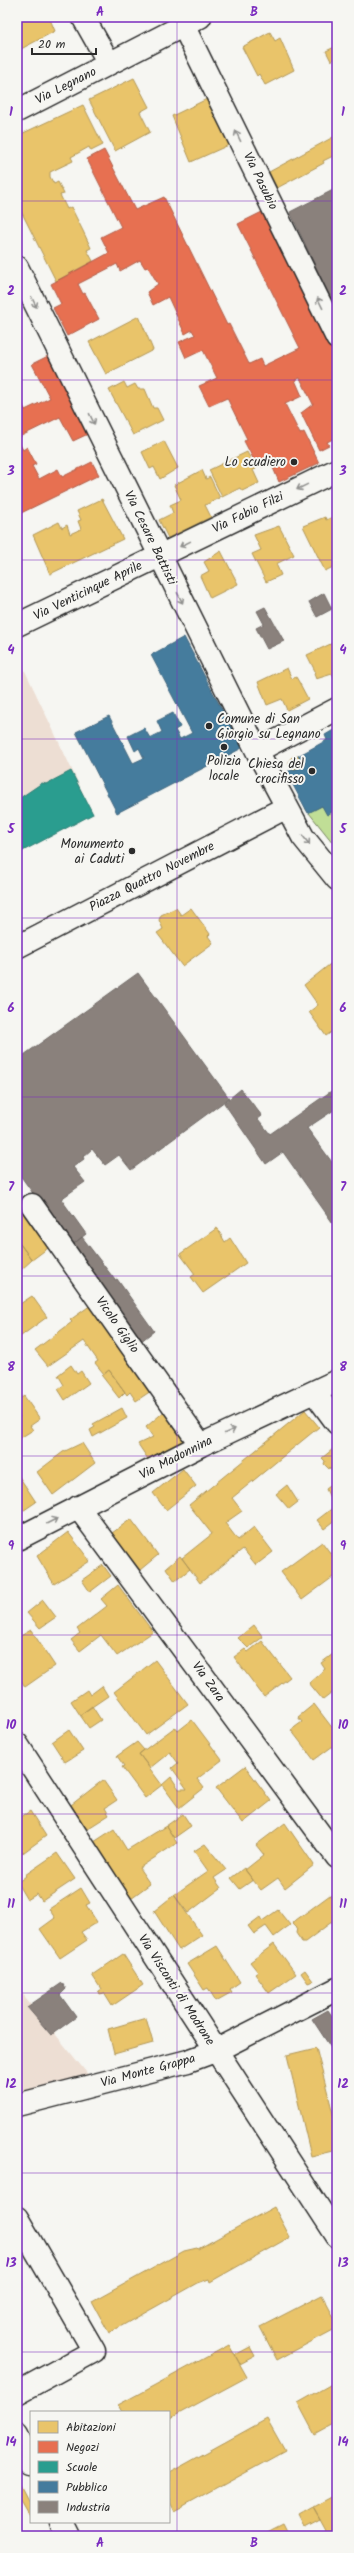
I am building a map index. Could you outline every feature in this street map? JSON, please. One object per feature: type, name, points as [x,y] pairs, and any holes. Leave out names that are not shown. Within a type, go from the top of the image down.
[{"type":"street","points":[[83,17],[109,63]]},
{"type":"street","name":"Via Legnano","points":[[17,111],[192,21]]},
{"type":"street","name":"Via Pasubio","points":[[192,21],[337,338]]},
{"type":"street","name":"Via Cesare Battisti","points":[[17,267],[159,557],[257,751],[303,837],[337,879]]},
{"type":"street","name":"Via Fabio Filzi","points":[[159,557],[337,470]]},
{"type":"street","name":"Via Venticinque Aprile","points":[[17,625],[159,557]]},
{"type":"street","points":[[257,751],[337,709]]},
{"type":"street","name":"Piazza Quattro Novembre","points":[[17,947],[287,807]]},
{"type":"street","name":"Vicolo Giglio","points":[[32,1205],[201,1445]]},
{"type":"street","name":"Via Madonnina","points":[[17,1539],[201,1445],[337,1381]]},
{"type":"street","points":[[314,1392],[337,1423]]},
{"type":"street","name":"Via Zara","points":[[78,1507],[337,1857]]},
{"type":"street","name":"Via Visconti di Modrone","points":[[17,1744],[215,2051],[337,2236]]},
{"type":"street","name":"Via Monte Grappa","points":[[17,2105],[188,2061],[215,2051],[337,1989]]},
{"type":"street","points":[[17,2218],[94,2351],[17,2393]]},
{"type":"street","points":[[17,2435],[30,2461]]},
{"type":"street","points":[[62,2523],[68,2536]]},
{"type":"shaded area","points":[[17,654],[93,814],[17,854]]},
{"type":"shaded area","points":[[17,1987],[91,2078],[17,2098]]},
{"type":"green space","points":[[337,793],[337,848],[305,808]]},
{"type":"building: Abitazioni","points":[[17,17],[49,17],[55,31],[21,49],[17,40]]},
{"type":"building: Abitazioni","points":[[270,32],[275,41],[280,38],[294,70],[265,85],[259,74],[257,76],[242,47]]},
{"type":"building: Abitazioni","points":[[337,46],[337,60],[336,58],[331,61],[326,51]]},
{"type":"building: Abitazioni","points":[[134,78],[149,107],[140,112],[150,132],[115,151],[89,100]]},
{"type":"building: Abitazioni","points":[[207,99],[231,144],[191,162],[172,116]]},
{"type":"building: Abitazioni","points":[[83,105],[103,145],[91,151],[89,147],[71,157],[73,161],[50,172],[50,177],[54,184],[58,182],[64,194],[60,195],[67,209],[71,207],[91,248],[87,250],[93,261],[56,281],[17,203],[17,136]]},
{"type":"building: Abitazioni","points":[[337,135],[337,154],[323,161],[324,163],[277,188],[269,172]]},
{"type":"building: Abitazioni","points":[[139,316],[153,350],[106,374],[89,342]]},
{"type":"building: Abitazioni","points":[[124,382],[127,388],[135,384],[138,389],[145,389],[153,408],[157,408],[163,420],[133,435],[109,390]]},
{"type":"building: Abitazioni","points":[[164,441],[178,468],[160,479],[154,467],[150,469],[142,452]]},
{"type":"building: Abitazioni","points":[[247,452],[256,469],[253,470],[259,483],[242,491],[240,488],[222,497],[209,470]]},
{"type":"building: Abitazioni","points":[[202,470],[206,479],[210,477],[220,498],[205,505],[211,517],[168,538],[159,520],[173,513],[170,505],[181,500],[174,485]]},
{"type":"building: Abitazioni","points":[[102,499],[123,539],[50,574],[33,535],[59,522],[62,528],[67,525],[70,534],[81,529],[78,521],[81,520],[77,511]]},
{"type":"building: Abitazioni","points":[[337,515],[337,565],[325,571],[303,526],[325,517],[326,520]]},
{"type":"building: Abitazioni","points":[[279,526],[294,555],[276,564],[281,575],[266,582],[252,554],[261,550],[254,535]]},
{"type":"building: Abitazioni","points":[[221,551],[238,584],[210,598],[200,576],[209,571],[204,562]]},
{"type":"building: Abitazioni","points":[[337,641],[337,684],[332,674],[316,679],[314,674],[315,671],[307,655]]},
{"type":"building: Abitazioni","points":[[287,668],[292,679],[296,677],[308,699],[287,710],[282,699],[267,705],[258,682]]},
{"type":"building: Abitazioni","points":[[296,756],[301,758],[303,763],[301,768],[296,770],[291,768],[289,763],[291,758]]},
{"type":"building: Abitazioni","points":[[176,908],[181,915],[191,908],[210,934],[208,936],[213,943],[182,966],[157,933],[163,929],[159,920],[161,915]]},
{"type":"building: Abitazioni","points":[[334,961],[337,965],[337,1028],[326,1036],[309,1012],[318,1005],[304,985]]},
{"type":"building: Abitazioni","points":[[20,1209],[48,1248],[32,1260],[17,1240],[17,1211]]},
{"type":"building: Abitazioni","points":[[217,1228],[225,1242],[230,1238],[246,1263],[203,1293],[191,1277],[195,1274],[180,1254]]},
{"type":"building: Abitazioni","points":[[17,1240],[32,1260],[22,1269],[17,1262]]},
{"type":"building: Abitazioni","points":[[32,1296],[47,1317],[17,1339],[17,1306]]},
{"type":"building: Abitazioni","points":[[91,1305],[151,1391],[136,1401],[130,1392],[127,1395],[109,1370],[104,1374],[95,1363],[98,1361],[84,1341],[48,1366],[35,1350],[72,1322],[70,1320]]},
{"type":"building: Abitazioni","points":[[71,1365],[77,1374],[81,1371],[89,1383],[65,1400],[58,1389],[64,1385],[58,1375]]},
{"type":"building: Abitazioni","points":[[109,1370],[125,1392],[119,1398],[102,1376]]},
{"type":"building: Abitazioni","points":[[24,1396],[40,1419],[30,1426],[33,1430],[17,1440],[17,1419],[20,1417],[17,1413],[17,1401]]},
{"type":"building: Abitazioni","points":[[122,1408],[127,1418],[93,1437],[90,1430],[95,1427],[93,1424]]},
{"type":"building: Abitazioni","points":[[166,1410],[184,1437],[183,1441],[148,1459],[138,1444],[153,1437],[146,1427]]},
{"type":"building: Abitazioni","points":[[305,1410],[319,1427],[232,1498],[242,1511],[225,1523],[238,1540],[254,1527],[273,1552],[256,1565],[243,1549],[200,1583],[182,1558],[212,1534],[189,1505]]},
{"type":"building: Abitazioni","points":[[82,1443],[95,1463],[53,1495],[37,1472],[63,1452]]},
{"type":"building: Abitazioni","points":[[333,1449],[337,1454],[337,1478],[330,1467],[329,1469],[324,1464],[325,1461],[322,1458]]},
{"type":"building: Abitazioni","points":[[183,1469],[196,1486],[166,1510],[153,1493]]},
{"type":"building: Abitazioni","points":[[18,1475],[36,1502],[17,1515],[17,1476]]},
{"type":"building: Abitazioni","points":[[337,1481],[337,1519],[324,1529],[317,1520],[334,1507],[326,1489]]},
{"type":"building: Abitazioni","points":[[287,1485],[298,1502],[289,1509],[276,1494]]},
{"type":"building: Abitazioni","points":[[131,1519],[158,1555],[140,1570],[112,1533]]},
{"type":"building: Abitazioni","points":[[68,1532],[90,1561],[54,1584],[37,1556]]},
{"type":"building: Abitazioni","points":[[322,1542],[337,1562],[337,1574],[302,1600],[281,1572]]},
{"type":"building: Abitazioni","points":[[180,1556],[190,1569],[175,1581],[166,1568]]},
{"type":"building: Abitazioni","points":[[103,1565],[111,1576],[90,1592],[82,1580]]},
{"type":"building: Abitazioni","points":[[118,1585],[153,1632],[117,1656],[101,1635],[80,1651],[71,1640],[80,1633],[77,1629],[107,1606],[101,1599]]},
{"type":"building: Abitazioni","points":[[43,1600],[56,1617],[40,1628],[27,1613]]},
{"type":"building: Abitazioni","points":[[254,1625],[263,1637],[248,1648],[238,1638]]},
{"type":"building: Abitazioni","points":[[31,1630],[55,1666],[25,1687],[17,1673],[17,1638]]},
{"type":"building: Abitazioni","points":[[262,1641],[290,1677],[264,1697],[234,1657],[245,1649],[248,1652]]},
{"type":"building: Abitazioni","points":[[337,1651],[337,1689],[323,1700],[309,1683],[325,1669],[321,1663]]},
{"type":"building: Abitazioni","points":[[155,1660],[188,1704],[146,1735],[114,1692]]},
{"type":"building: Abitazioni","points":[[102,1686],[108,1696],[80,1715],[71,1701],[87,1690],[90,1695]]},
{"type":"building: Abitazioni","points":[[314,1704],[337,1734],[337,1743],[314,1760],[291,1730],[302,1722],[298,1717]]},
{"type":"building: Abitazioni","points":[[92,1706],[101,1720],[89,1728],[80,1715]]},
{"type":"building: Abitazioni","points":[[192,1720],[222,1760],[197,1779],[204,1788],[179,1808],[162,1785],[171,1777],[179,1789],[187,1789],[172,1768],[178,1763],[170,1752],[150,1768],[139,1754],[175,1727],[178,1731]]},
{"type":"building: Abitazioni","points":[[69,1730],[83,1751],[65,1762],[52,1742]]},
{"type":"building: Abitazioni","points":[[137,1742],[144,1750],[139,1754],[162,1785],[145,1798],[122,1767],[124,1766],[117,1756]]},
{"type":"building: Abitazioni","points":[[245,1766],[271,1801],[243,1823],[216,1788]]},
{"type":"building: Abitazioni","points":[[103,1780],[117,1800],[105,1808],[109,1815],[87,1829],[71,1805]]},
{"type":"building: Abitazioni","points":[[30,1811],[46,1836],[20,1855],[17,1854],[17,1820]]},
{"type":"building: Abitazioni","points":[[183,1814],[191,1826],[174,1838],[166,1826]]},
{"type":"building: Abitazioni","points":[[285,1823],[314,1865],[285,1888],[278,1878],[261,1890],[245,1870],[264,1855],[256,1845]]},
{"type":"building: Abitazioni","points":[[166,1826],[177,1843],[139,1868],[150,1884],[131,1898],[94,1842],[114,1829],[127,1850]]},
{"type":"building: Abitazioni","points":[[205,1844],[226,1870],[214,1878],[221,1888],[188,1913],[174,1895],[208,1871],[194,1851]]},
{"type":"building: Abitazioni","points":[[57,1853],[75,1879],[42,1901],[37,1894],[27,1900],[17,1883],[26,1876],[25,1875]]},
{"type":"building: Abitazioni","points":[[244,1868],[253,1880],[240,1889],[231,1878]]},
{"type":"building: Abitazioni","points":[[81,1888],[90,1903],[86,1905],[97,1922],[81,1932],[87,1940],[60,1958],[40,1929],[55,1918],[49,1909]]},
{"type":"building: Abitazioni","points":[[174,1895],[202,1935],[179,1950],[154,1911]]},
{"type":"building: Abitazioni","points":[[330,1895],[337,1904],[337,1918],[305,1942],[302,1942],[296,1933],[297,1928],[292,1923]]},
{"type":"building: Abitazioni","points":[[278,1910],[290,1925],[274,1937],[266,1926],[254,1934],[248,1926],[260,1917],[262,1921]]},
{"type":"building: Abitazioni","points":[[274,1944],[296,1974],[269,1993],[255,1974],[258,1972],[250,1962]]},
{"type":"building: Abitazioni","points":[[217,1946],[240,1982],[230,1989],[232,1992],[216,2001],[208,1988],[204,1990],[187,1964]]},
{"type":"building: Abitazioni","points":[[123,1954],[143,1985],[112,2006],[104,1993],[100,1994],[98,1991],[101,1989],[92,1975]]},
{"type":"building: Abitazioni","points":[[305,1970],[313,1981],[308,1983],[301,1973]]},
{"type":"building: Abitazioni","points":[[146,2018],[153,2043],[114,2054],[108,2029]]},
{"type":"building: Abitazioni","points":[[316,2048],[335,2121],[337,2150],[311,2156],[287,2055]]},
{"type":"building: Abitazioni","points":[[274,2207],[290,2237],[210,2282],[209,2279],[198,2283],[109,2333],[92,2302],[184,2251],[198,2249]]},
{"type":"building: Abitazioni","points":[[322,2295],[337,2323],[337,2328],[277,2360],[260,2327]]},
{"type":"building: Abitazioni","points":[[229,2345],[247,2377],[170,2418],[170,2411],[121,2411],[118,2405]]},
{"type":"building: Abitazioni","points":[[250,2347],[255,2356],[240,2364],[235,2355]]},
{"type":"building: Abitazioni","points":[[337,2381],[337,2423],[315,2435],[298,2403]]},
{"type":"building: Abitazioni","points":[[267,2419],[285,2451],[174,2512],[170,2504],[170,2472]]},
{"type":"building: Abitazioni","points":[[17,2479],[30,2504],[30,2517],[17,2495]]},
{"type":"building: Abitazioni","points":[[337,2494],[337,2536],[329,2536],[313,2507]]},
{"type":"building: Abitazioni","points":[[313,2508],[320,2520],[305,2528],[299,2516]]},
{"type":"building: Abitazioni","points":[[283,2524],[289,2536],[260,2536],[273,2529]]},
{"type":"building: Negozi","points":[[104,150],[135,210],[164,197],[227,325],[229,324],[249,364],[260,359],[263,366],[300,348],[238,224],[264,211],[337,359],[337,437],[327,442],[329,445],[319,450],[301,413],[313,404],[300,378],[295,380],[302,396],[285,404],[300,434],[304,432],[319,463],[279,482],[271,463],[262,467],[260,463],[256,464],[244,441],[247,439],[227,398],[209,406],[199,386],[217,378],[203,350],[186,358],[179,342],[195,335],[192,330],[185,334],[168,297],[153,305],[147,292],[158,284],[148,267],[145,268],[140,260],[120,271],[117,264],[78,284],[83,294],[85,293],[99,319],[67,336],[53,308],[61,304],[51,284],[109,253],[101,237],[121,227],[87,159]]},
{"type":"building: Negozi","points":[[50,355],[88,434],[73,441],[60,417],[17,438],[17,398],[19,397],[25,410],[50,398],[32,364]]},
{"type":"building: Negozi","points":[[17,439],[23,450],[27,447],[36,464],[32,466],[39,479],[58,469],[62,477],[92,462],[99,475],[17,515]]},
{"type":"building: Scuole","points":[[71,771],[93,814],[17,854],[17,800],[42,783],[46,784]]},
{"type":"building: Pubblico","name":"Comune di San Giorgio su Legnano","points":[[184,637],[242,748],[117,813],[76,732],[109,716],[133,763],[144,758],[139,748],[135,751],[128,736],[144,728],[150,738],[162,732],[157,721],[173,713],[180,727],[175,730],[180,739],[192,733],[151,655]]},
{"type":"building: Pubblico","name":"Chiesa del crocifisso","points":[[337,728],[337,809],[327,815],[322,806],[308,813],[286,772],[302,767],[303,763],[298,756],[327,740],[325,735]]},
{"type":"building: Industria","points":[[337,188],[337,301],[333,303],[290,212]]},
{"type":"building: Industria","points":[[324,593],[332,609],[317,617],[309,602]]},
{"type":"building: Industria","points":[[265,607],[284,641],[267,649],[256,628],[264,624],[257,611]]},
{"type":"building: Industria","points":[[138,973],[229,1098],[131,1170],[119,1155],[105,1165],[92,1149],[83,1157],[84,1159],[73,1167],[85,1182],[61,1199],[86,1234],[71,1246],[17,1171],[17,1060]]},
{"type":"building: Industria","points":[[337,1087],[337,1108],[307,1128],[337,1169],[337,1229],[283,1152],[266,1164],[224,1103],[241,1089],[262,1116],[258,1119],[270,1134]]},
{"type":"building: Industria","points":[[82,1237],[115,1280],[117,1279],[154,1331],[140,1342],[71,1246]]},
{"type":"building: Industria","points":[[62,1983],[66,1989],[60,1995],[76,2017],[51,2035],[27,2007]]},
{"type":"building: Industria","points":[[328,2010],[337,2023],[337,2057],[312,2019]]},
{"type":"place","name":"Lo scudiero","points":[[294,462]]},
{"type":"place","name":"Comune di San Giorgio su Legnano","points":[[209,726]]},
{"type":"place","name":"Polizia locale","points":[[224,747]]},
{"type":"place","name":"Chiesa del crocifisso","points":[[312,771]]},
{"type":"place","name":"Monumento ai Caduti","points":[[132,851]]}]
